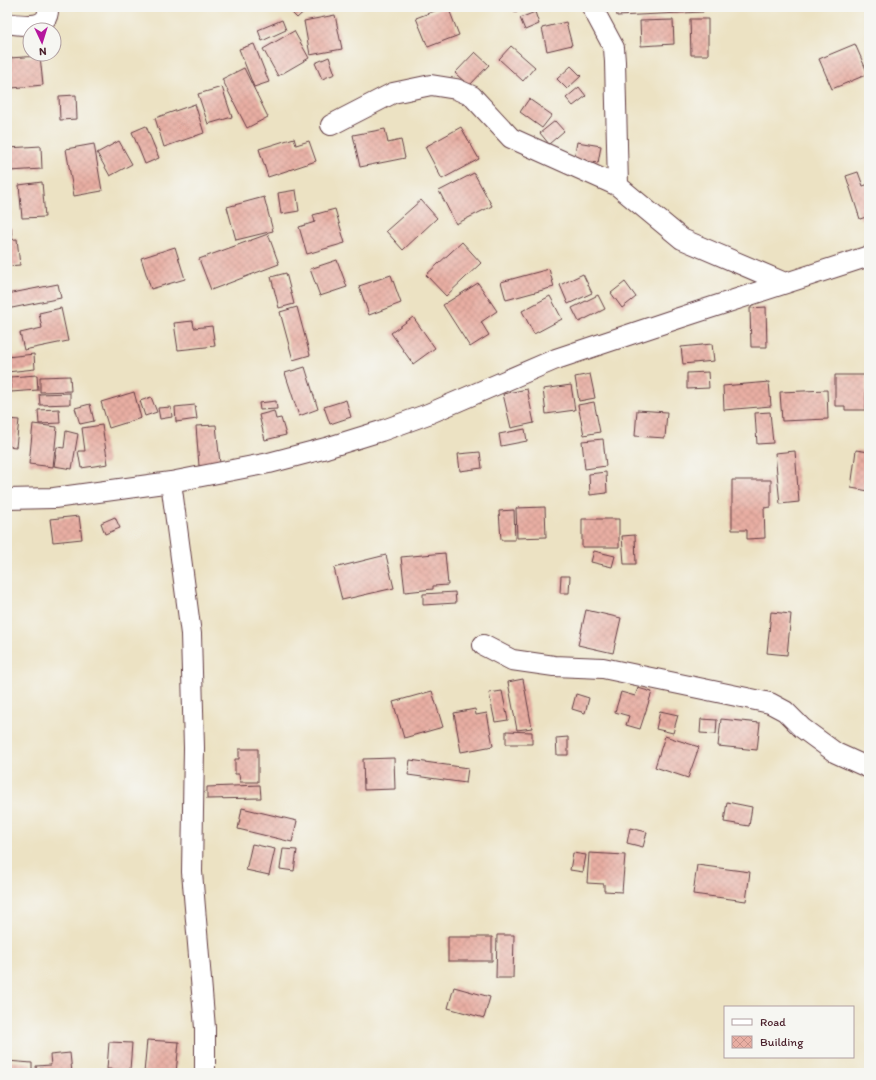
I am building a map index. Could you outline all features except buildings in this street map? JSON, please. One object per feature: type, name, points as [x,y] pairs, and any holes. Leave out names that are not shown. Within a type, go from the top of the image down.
[{"type":"street","points":[[7,23],[28,26],[40,24],[48,12],[48,7]]},
{"type":"street","points":[[592,7],[614,48],[616,62],[618,186]]},
{"type":"street","points":[[331,124],[393,93],[431,85],[456,89],[472,96],[511,138],[618,186],[682,239],[785,283]]},
{"type":"street","points":[[7,499],[54,498],[171,482],[270,463],[326,448],[381,431],[428,414],[556,360],[869,256]]},
{"type":"street","points":[[171,482],[191,634],[194,748],[192,872],[204,1028],[205,1073]]},
{"type":"street","points":[[483,645],[512,660],[554,666],[603,668],[770,703],[785,711],[802,728],[836,753],[869,768]]}]
